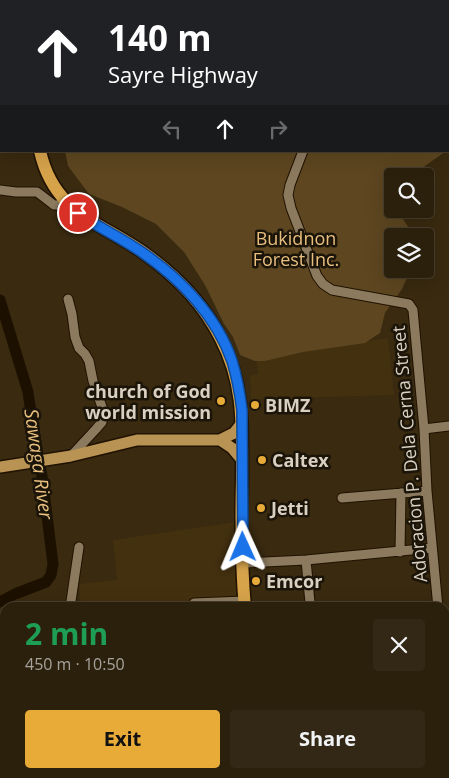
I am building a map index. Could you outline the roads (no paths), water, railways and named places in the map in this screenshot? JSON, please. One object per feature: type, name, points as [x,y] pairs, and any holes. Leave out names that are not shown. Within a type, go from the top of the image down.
[{"type":"highway","points":[[40,152],[49,178],[68,205],[88,220],[155,261],[188,290],[218,332],[231,360],[240,395],[242,423],[245,602]]},
{"type":"main road","points":[[0,467],[66,457],[138,440],[220,440],[234,433],[242,423]]},
{"type":"main road","points":[[220,440],[232,448],[242,460]]},
{"type":"street","name":"Adoracion P. Dela Cerna Street","points":[[303,152],[288,195],[291,208],[317,276],[323,284],[332,290],[410,305],[413,310],[437,602]]},
{"type":"street","points":[[0,190],[37,192],[54,205],[68,205]]},
{"type":"street","points":[[66,457],[96,429],[104,416],[89,361],[79,348],[75,337],[68,299]]},
{"type":"street","points":[[424,428],[449,426]]},
{"type":"street","points":[[342,498],[427,491]]},
{"type":"street","points":[[400,552],[401,493]]},
{"type":"street","points":[[71,602],[79,547]]},
{"type":"street","points":[[243,563],[306,560],[432,548]]},
{"type":"street","points":[[306,560],[310,602]]},
{"type":"waterway","name":"Sawaga River","points":[[0,300],[28,392],[42,476],[53,564],[51,575],[46,582],[0,602]]},
{"type":"place","name":"church of God world mission","points":[[221,401]]},
{"type":"place","name":"BIMZ","points":[[255,405]]},
{"type":"place","name":"Caltex","points":[[262,460]]},
{"type":"place","name":"Jetti","points":[[261,508]]},
{"type":"place","name":"Emcor","points":[[256,581]]},
{"type":"park label","name":"Bukidnon Forest Inc.","points":[[296,248]]}]
